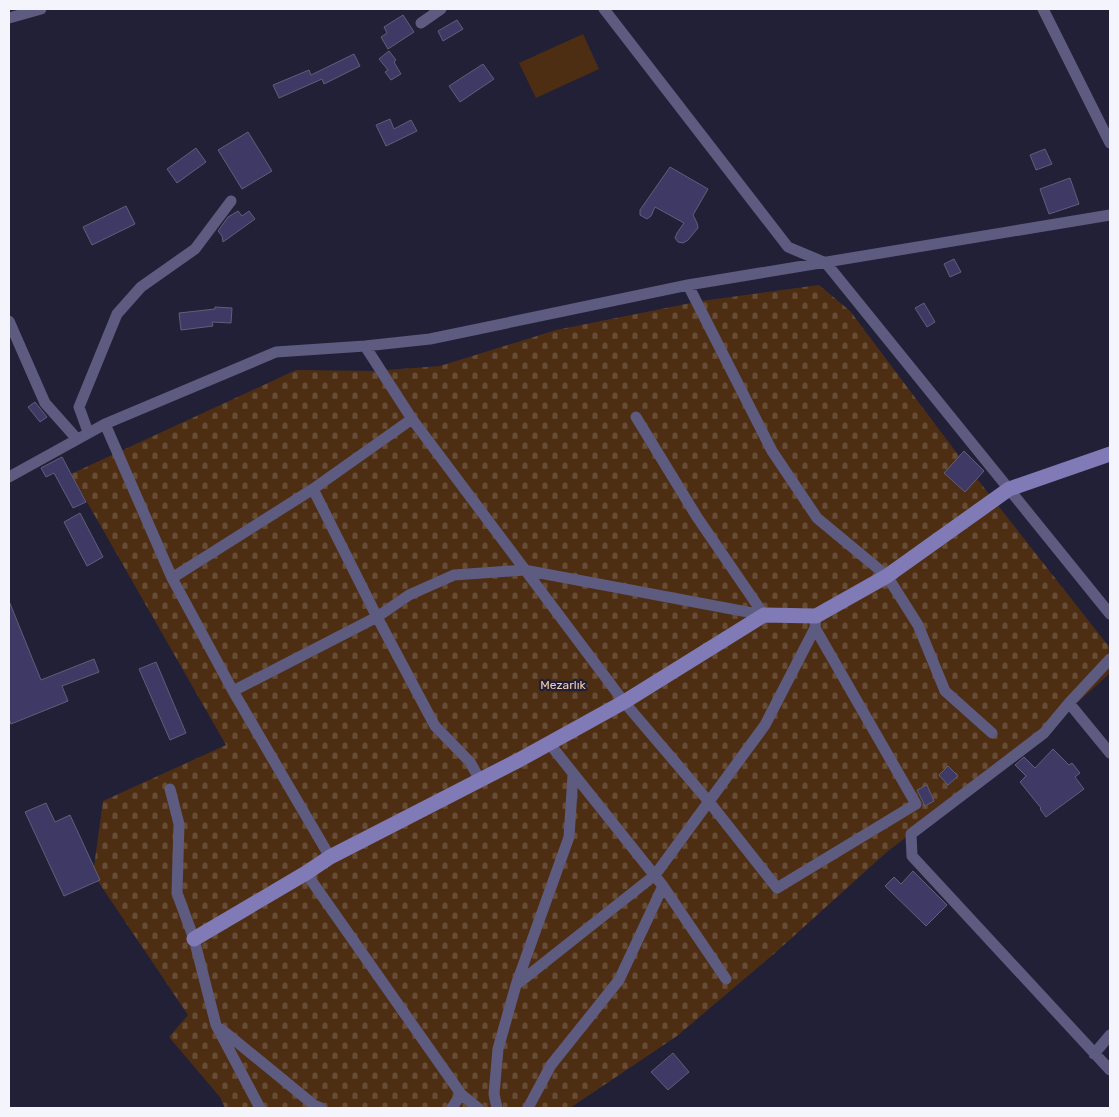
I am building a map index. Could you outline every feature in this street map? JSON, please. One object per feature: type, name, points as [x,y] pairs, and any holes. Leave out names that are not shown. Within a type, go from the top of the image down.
[{"type":"street","points":[[9,18],[41,9]]},
{"type":"street","points":[[421,23],[441,9]]},
{"type":"street","points":[[604,9],[788,247],[826,263],[1110,614]]},
{"type":"street","points":[[1043,9],[1110,143]]},
{"type":"street","points":[[88,432],[79,407],[117,314],[141,286],[195,249],[231,201]]},
{"type":"street","points":[[9,478],[88,432],[276,352],[365,346],[430,339],[688,285],[1110,216]]},
{"type":"street","points":[[688,285],[772,451],[812,510],[818,518],[887,576],[918,625],[944,691],[992,733]]},
{"type":"street","points":[[9,321],[46,403],[77,439]]},
{"type":"street","points":[[365,346],[412,419],[624,702],[710,803],[777,888],[916,804],[815,622]]},
{"type":"street","points":[[636,417],[697,518],[764,615]]},
{"type":"street","points":[[172,578],[313,489],[412,419]]},
{"type":"street","points":[[105,424],[172,578],[233,691],[330,857]]},
{"type":"street","points":[[516,986],[655,876],[765,725],[815,622],[887,576],[1009,489],[1110,454]]},
{"type":"street","points":[[313,489],[377,617],[435,726],[470,762],[480,780]]},
{"type":"street","points":[[233,691],[377,617],[409,595],[454,575],[524,570],[764,615],[815,622]]},
{"type":"street","points":[[194,938],[330,857],[480,780],[624,702],[764,615]]},
{"type":"street","points":[[1110,658],[1044,733],[911,834],[912,856],[1110,1070]]},
{"type":"street","points":[[1069,703],[1110,752]]},
{"type":"street","points":[[549,743],[663,886],[726,979]]},
{"type":"street","points":[[497,1108],[494,1094],[498,1049],[516,986],[570,837],[573,775]]},
{"type":"street","points":[[170,790],[178,824],[177,893],[194,938],[216,1024],[260,1108]]},
{"type":"street","points":[[306,873],[461,1094],[478,1108]]},
{"type":"street","points":[[528,1108],[551,1065],[619,980],[663,886]]},
{"type":"street","points":[[216,1024],[314,1105],[321,1108]]},
{"type":"street","points":[[1094,1054],[1110,1034]]},
{"type":"street","points":[[452,1108],[461,1094]]},
{"type":"green space","points":[[583,34],[599,69],[536,98],[519,63]]},
{"type":"green space","name":"Mezarlık","points":[[819,285],[850,311],[959,456],[1110,648],[1110,673],[1044,733],[888,851],[775,953],[677,1036],[570,1108],[225,1108],[220,1097],[169,1037],[188,1015],[93,874],[103,801],[226,745],[71,474],[296,370],[374,371],[440,366],[556,330],[701,301]]},
{"type":"building","points":[[403,15],[414,32],[388,49],[381,37],[387,33],[384,27]]},
{"type":"building","points":[[457,20],[463,29],[443,41],[438,31]]},
{"type":"building","points":[[389,51],[396,60],[394,62],[401,74],[391,80],[385,72],[388,70],[379,59]]},
{"type":"building","points":[[354,54],[360,66],[324,84],[322,79],[279,98],[273,85],[309,70],[311,75]]},
{"type":"building","points":[[483,64],[494,79],[460,102],[449,86]]},
{"type":"building","points":[[390,119],[394,129],[411,120],[417,131],[386,146],[376,125]]},
{"type":"building","points":[[248,132],[272,171],[242,189],[218,150]]},
{"type":"building","points":[[196,148],[206,162],[177,183],[167,169]]},
{"type":"building","points":[[1045,149],[1052,164],[1036,170],[1030,155]]},
{"type":"building","points":[[670,167],[708,189],[693,215],[698,228],[683,243],[678,242],[675,238],[684,223],[655,207],[651,216],[647,219],[640,215],[640,210]]},
{"type":"building","points":[[1070,178],[1079,204],[1049,214],[1040,189]]},
{"type":"building","points":[[126,206],[135,224],[92,245],[83,227]]},
{"type":"building","points":[[238,211],[242,216],[249,211],[255,219],[223,242],[222,236],[218,231],[228,217]]},
{"type":"building","points":[[954,259],[961,272],[950,277],[944,264]]},
{"type":"building","points":[[924,303],[935,322],[927,327],[915,308]]},
{"type":"building","points":[[215,307],[232,308],[231,323],[212,322],[213,326],[181,330],[179,313],[215,309]]},
{"type":"building","points":[[35,402],[47,417],[40,422],[28,407]]},
{"type":"building","points":[[964,451],[984,471],[965,492],[944,473]]},
{"type":"building","points":[[62,457],[86,502],[73,508],[54,473],[46,477],[41,468]]},
{"type":"building","points":[[80,513],[103,557],[87,566],[64,522]]},
{"type":"building","points":[[9,601],[41,680],[94,659],[99,672],[62,686],[68,701],[11,724],[9,719]]},
{"type":"building","points":[[156,662],[186,733],[170,740],[139,669]]},
{"type":"building","points":[[1053,749],[1069,765],[1072,763],[1080,773],[1075,777],[1084,789],[1046,817],[1020,782],[1026,776],[1015,765],[1024,757],[1035,768]]},
{"type":"building","points":[[948,766],[958,776],[948,785],[939,775]]},
{"type":"building","points":[[927,785],[934,801],[925,806],[917,790]]},
{"type":"building","points":[[46,803],[55,822],[70,815],[100,880],[64,896],[25,812]]},
{"type":"building","points":[[913,871],[947,905],[926,926],[885,886],[894,877],[901,884]]},
{"type":"building","points":[[673,1053],[689,1072],[668,1090],[651,1072]]}]
